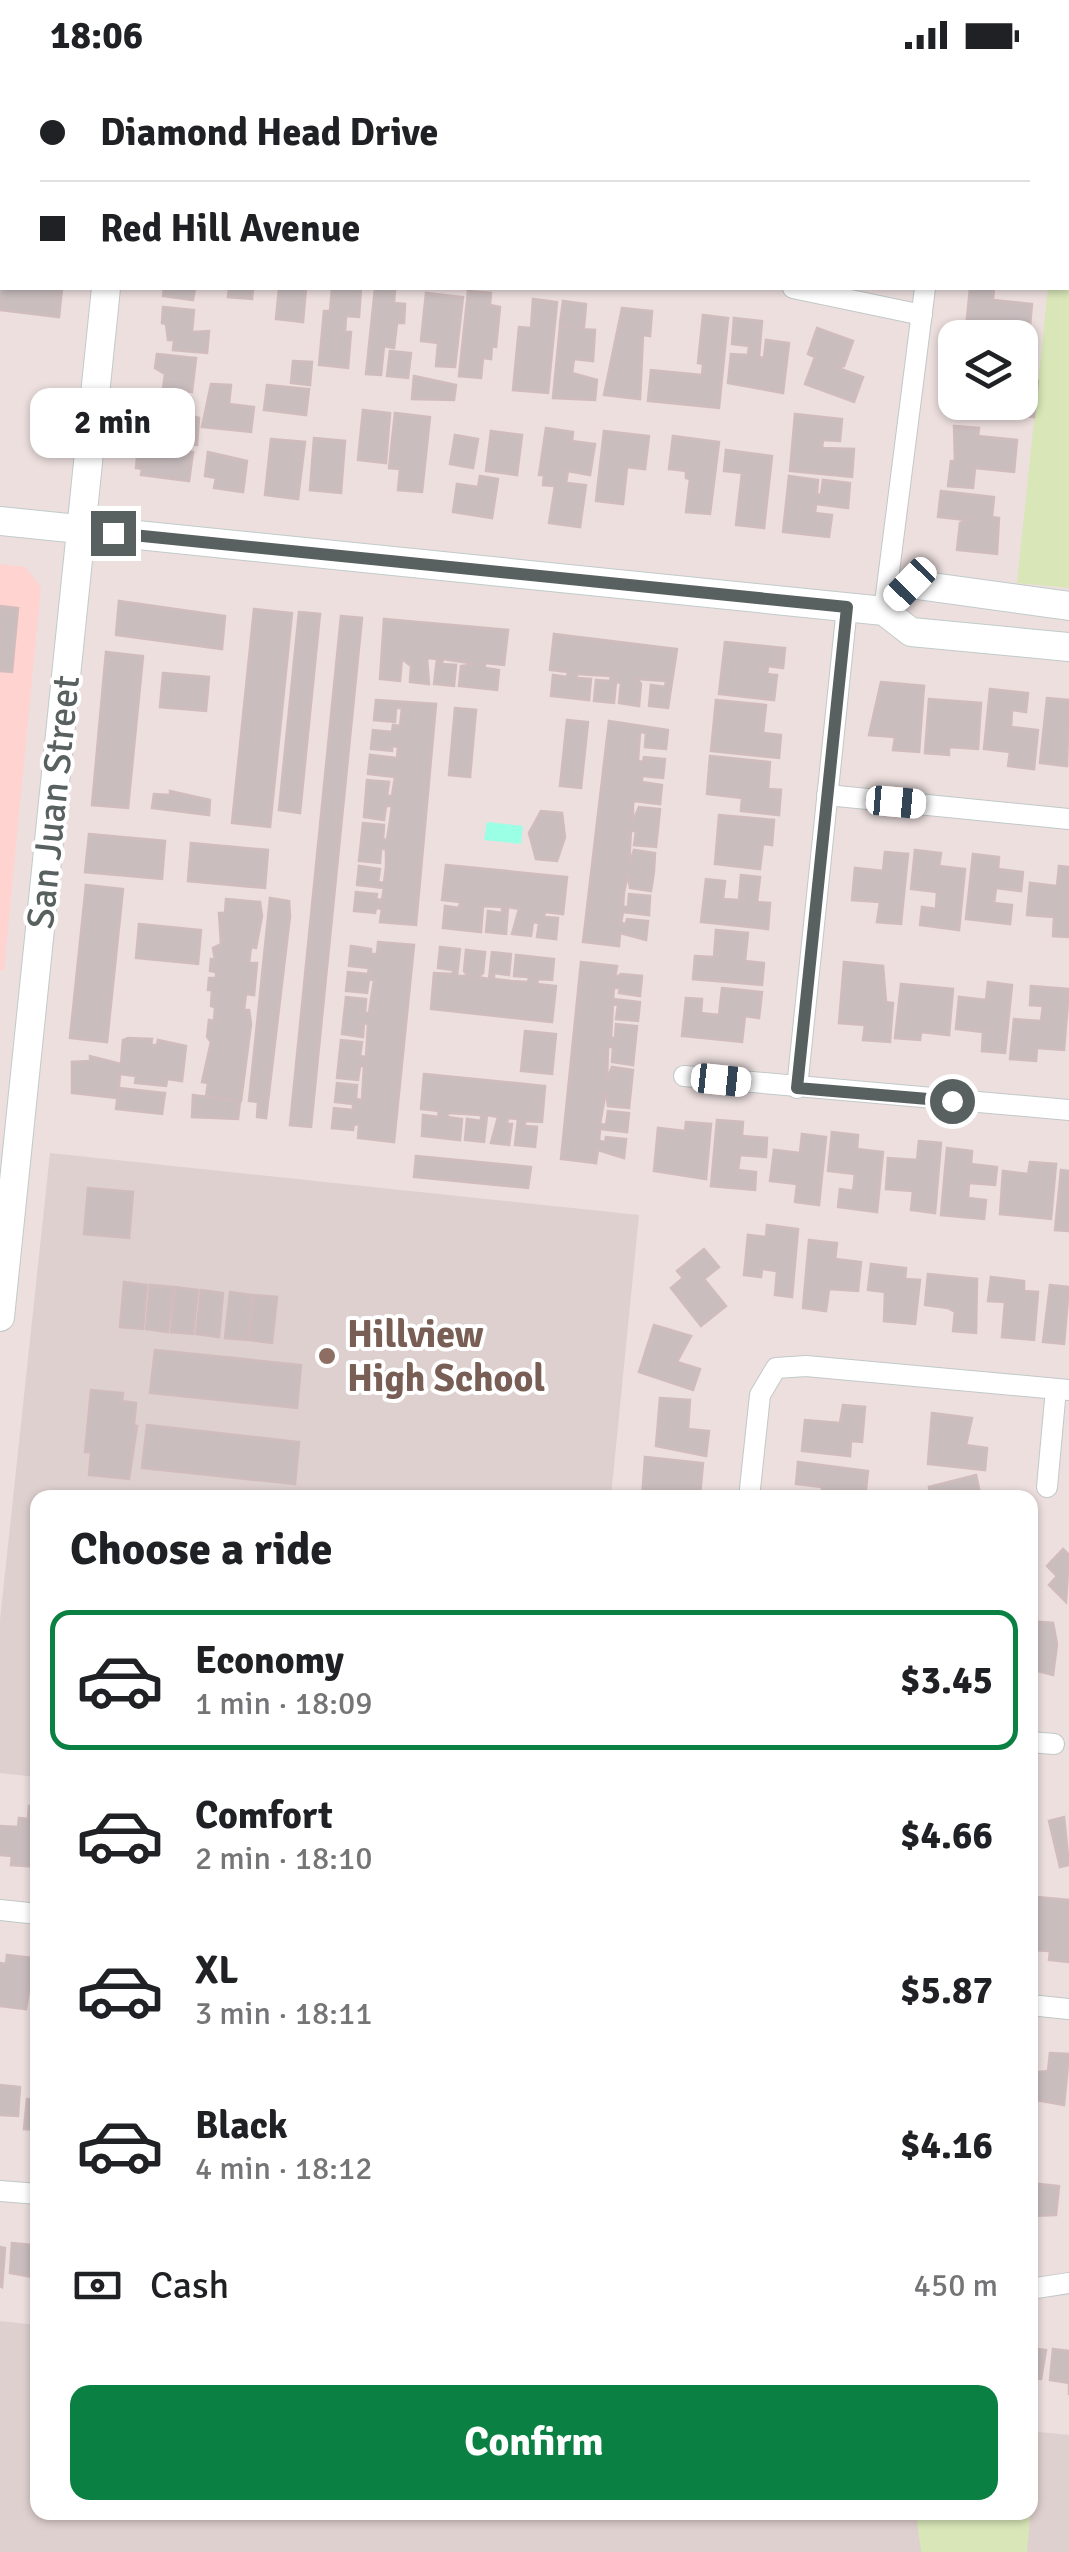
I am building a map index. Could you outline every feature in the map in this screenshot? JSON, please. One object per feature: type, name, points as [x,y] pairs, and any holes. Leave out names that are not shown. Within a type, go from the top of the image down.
[{"type":"main road","name":"San Juan Street","points":[[0,1316],[106,290]]},
{"type":"main road","points":[[0,522],[884,611],[911,632],[1069,647]]},
{"type":"main road","points":[[884,611],[910,584],[1069,606]]},
{"type":"street","points":[[802,290],[922,315]]},
{"type":"street","points":[[884,611],[925,290]]},
{"type":"street","points":[[797,1088],[847,607]]},
{"type":"street","points":[[827,795],[1069,819]]},
{"type":"street","points":[[684,1076],[1069,1110]]},
{"type":"street","points":[[749,1490],[760,1395],[776,1368],[806,1366],[1062,1390],[1048,1486]]},
{"type":"street","points":[[1038,1743],[1054,1744]]},
{"type":"street","points":[[0,1910],[30,1913]]},
{"type":"street","points":[[1038,2006],[1069,2009]]},
{"type":"street","points":[[0,2190],[30,2193]]},
{"type":"street","points":[[1038,2287],[1069,2282]]},
{"type":"shaded area","points":[[1048,290],[1069,290],[1069,588],[1017,583],[1034,420],[1038,420]]},
{"type":"shaded area","points":[[0,564],[25,567],[41,587],[4,970],[0,970]]},
{"type":"shaded area","points":[[487,822],[523,826],[521,844],[484,840]]},
{"type":"shaded area","name":"Hillview High School","points":[[50,1153],[639,1215],[612,1490],[30,1490],[30,1776],[0,1773],[0,1620]]},
{"type":"shaded area","points":[[0,2321],[30,2324],[30,2520],[1038,2520],[1038,2432],[1069,2435],[1069,2552],[0,2552]]},
{"type":"shaded area","points":[[917,2520],[1030,2520],[1027,2552],[921,2552]]},
{"type":"building","points":[[0,290],[62,290],[59,317],[0,310]]},
{"type":"building","points":[[164,290],[195,290],[193,300],[163,296]]},
{"type":"building","points":[[229,290],[253,290],[252,299],[228,297]]},
{"type":"building","points":[[279,290],[306,290],[303,322],[276,319]]},
{"type":"building","points":[[332,290],[361,290],[359,317],[346,316],[345,332],[351,332],[348,368],[319,365],[324,311],[330,311]]},
{"type":"building","points":[[375,290],[395,290],[394,303],[405,304],[404,323],[397,323],[394,348],[384,346],[381,375],[366,374]]},
{"type":"building","points":[[970,290],[994,290],[993,300],[1032,304],[1030,320],[967,320]]},
{"type":"building","points":[[468,291],[491,293],[490,305],[500,307],[496,347],[492,346],[491,359],[483,358],[481,378],[459,376]]},
{"type":"building","points":[[426,293],[463,297],[455,367],[436,366],[438,343],[421,341]]},
{"type":"building","points":[[533,299],[557,302],[548,393],[513,390],[519,327],[531,328]]},
{"type":"building","points":[[563,301],[586,304],[584,327],[579,329],[595,330],[593,361],[574,359],[572,373],[597,380],[595,400],[553,398],[560,326],[571,328],[560,324]]},
{"type":"building","points":[[163,307],[194,310],[192,332],[209,331],[207,353],[173,350],[174,340],[168,340],[166,324],[162,323]]},
{"type":"building","points":[[622,308],[652,311],[650,336],[643,335],[640,399],[604,395]]},
{"type":"building","points":[[703,315],[728,318],[719,408],[648,401],[651,370],[702,375],[703,364],[698,363]]},
{"type":"building","points":[[734,318],[762,321],[759,357],[764,358],[766,340],[789,343],[783,393],[728,383],[731,354],[748,355],[749,346],[732,344]]},
{"type":"building","points":[[817,328],[853,341],[844,366],[838,368],[863,377],[854,402],[805,384],[815,357],[808,354]]},
{"type":"building","points":[[390,351],[411,353],[408,378],[387,376]]},
{"type":"building","points":[[157,354],[196,358],[192,392],[163,389],[165,374],[155,368]]},
{"type":"building","points":[[293,361],[312,362],[310,385],[291,383]]},
{"type":"building","points":[[414,376],[456,385],[454,400],[412,399]]},
{"type":"building","points":[[211,384],[231,385],[229,404],[254,407],[251,432],[202,427]]},
{"type":"building","points":[[267,385],[309,389],[306,415],[264,410]]},
{"type":"building","points":[[169,409],[199,418],[197,445],[148,441],[155,410]]},
{"type":"building","points":[[363,410],[390,413],[386,463],[358,460]]},
{"type":"building","points":[[395,413],[430,417],[422,492],[398,490],[400,469],[389,468]]},
{"type":"building","points":[[795,414],[842,419],[840,441],[823,440],[822,448],[854,449],[852,477],[790,471]]},
{"type":"building","points":[[954,426],[979,428],[978,436],[1017,440],[1014,472],[975,468],[973,488],[948,486],[951,461],[955,461]]},
{"type":"building","points":[[546,428],[573,432],[572,441],[595,444],[590,475],[568,471],[566,483],[586,485],[580,527],[549,523],[555,486],[543,485],[544,475],[539,475]]},
{"type":"building","points":[[491,431],[522,435],[517,475],[486,471]]},
{"type":"building","points":[[604,431],[649,436],[645,469],[627,467],[623,504],[596,501]]},
{"type":"building","points":[[455,435],[478,439],[473,468],[450,464]]},
{"type":"building","points":[[673,436],[719,442],[710,514],[686,512],[690,479],[686,478],[686,471],[669,469]]},
{"type":"building","points":[[314,438],[345,441],[341,493],[310,490]]},
{"type":"building","points":[[271,439],[305,442],[298,499],[265,495]]},
{"type":"building","points":[[138,446],[193,452],[189,481],[141,475],[142,469],[136,468]]},
{"type":"building","points":[[726,450],[772,456],[764,528],[736,525],[742,473],[724,471]]},
{"type":"building","points":[[208,452],[247,461],[243,492],[214,488],[216,478],[205,476]]},
{"type":"building","points":[[480,476],[498,479],[492,518],[453,512],[457,484],[478,487]]},
{"type":"building","points":[[789,476],[818,480],[817,494],[821,495],[823,480],[850,483],[848,508],[816,504],[815,513],[832,515],[829,537],[783,532]]},
{"type":"building","points":[[941,491],[994,497],[992,517],[999,518],[997,554],[957,550],[960,523],[966,520],[938,517]]},
{"type":"building","points":[[119,601],[225,616],[222,649],[116,635]]},
{"type":"building","points":[[0,606],[18,608],[12,672],[0,671]]},
{"type":"building","points":[[254,609],[292,613],[270,827],[232,823]]},
{"type":"building","points":[[299,612],[320,614],[300,813],[279,810]]},
{"type":"building","points":[[341,616],[362,618],[311,1127],[290,1125]]},
{"type":"building","points":[[384,619],[508,630],[504,665],[485,663],[485,668],[499,670],[497,690],[459,686],[461,666],[476,664],[443,659],[442,664],[456,665],[454,686],[434,684],[437,659],[427,658],[429,684],[410,682],[411,666],[402,659],[400,681],[380,679]]},
{"type":"building","points":[[554,634],[677,649],[668,708],[649,706],[651,685],[665,687],[666,681],[637,679],[641,684],[639,706],[619,703],[621,683],[616,682],[614,703],[594,701],[596,680],[610,681],[611,676],[577,674],[577,678],[591,679],[589,700],[551,696],[553,675],[567,677],[568,672],[550,670]]},
{"type":"building","points":[[725,642],[785,648],[783,668],[768,666],[767,674],[777,675],[774,700],[719,694]]},
{"type":"building","points":[[106,652],[143,656],[128,808],[92,805]]},
{"type":"building","points":[[163,673],[209,677],[206,711],[160,707]]},
{"type":"building","points":[[881,682],[924,686],[919,752],[893,750],[895,737],[869,735]]},
{"type":"building","points":[[990,689],[1028,693],[1026,712],[1012,710],[1011,727],[1038,730],[1034,769],[1008,766],[1010,752],[984,749]]},
{"type":"building","points":[[1047,698],[1069,700],[1067,766],[1040,763]]},
{"type":"building","points":[[929,699],[981,703],[978,749],[949,747],[949,755],[925,753]]},
{"type":"building","points":[[376,700],[436,704],[416,925],[380,922],[382,909],[376,908],[375,913],[354,911],[356,892],[377,894],[376,899],[382,900],[384,888],[357,885],[359,866],[380,869],[378,882],[384,883],[386,867],[386,849],[381,849],[380,863],[359,861],[363,823],[384,825],[383,839],[387,840],[392,806],[386,806],[384,820],[364,817],[367,780],[389,782],[387,796],[392,796],[395,777],[368,774],[370,755],[397,758],[398,747],[392,746],[392,751],[371,749],[373,730],[392,732],[393,725],[400,726],[402,708],[396,708],[395,722],[374,720]]},
{"type":"building","points":[[716,700],[766,705],[763,733],[781,735],[779,758],[711,751]]},
{"type":"building","points":[[455,708],[476,710],[470,777],[449,775]]},
{"type":"building","points":[[567,720],[588,722],[581,788],[560,786]]},
{"type":"building","points":[[609,721],[668,730],[666,749],[645,747],[646,733],[640,732],[638,761],[643,762],[644,757],[665,759],[663,778],[642,776],[642,782],[662,785],[660,804],[633,804],[633,821],[639,807],[660,809],[656,847],[634,845],[636,831],[631,831],[629,864],[634,850],[655,853],[651,891],[630,888],[628,875],[624,892],[623,907],[628,907],[629,894],[650,896],[649,915],[623,912],[621,923],[626,924],[627,919],[648,921],[646,940],[620,933],[619,946],[583,942]]},
{"type":"building","points":[[710,756],[770,762],[768,789],[781,790],[779,815],[741,811],[742,798],[707,794]]},
{"type":"building","points":[[170,791],[210,800],[209,815],[152,808],[154,794],[170,795]]},
{"type":"building","points":[[541,811],[562,813],[565,837],[557,861],[536,859],[529,833]]},
{"type":"building","points":[[719,815],[774,820],[772,845],[763,844],[760,869],[715,864]]},
{"type":"building","points":[[89,834],[165,841],[162,879],[85,872]]},
{"type":"building","points":[[191,843],[268,850],[265,888],[188,881]]},
{"type":"building","points":[[915,850],[941,853],[939,866],[965,869],[959,930],[920,925],[922,907],[936,909],[937,892],[911,889]]},
{"type":"building","points":[[885,852],[908,854],[901,924],[877,922],[880,902],[852,900],[855,868],[883,871]]},
{"type":"building","points":[[973,854],[999,857],[998,869],[1023,872],[1021,891],[996,888],[994,903],[1012,905],[1010,924],[966,919]]},
{"type":"building","points":[[446,865],[567,877],[563,914],[545,912],[544,917],[558,918],[556,939],[537,937],[539,923],[533,922],[531,936],[512,934],[519,909],[508,907],[506,934],[486,932],[488,911],[502,913],[502,907],[483,906],[481,932],[443,928],[445,906],[459,908],[460,902],[442,900]]},
{"type":"building","points":[[1059,866],[1069,867],[1069,937],[1053,936],[1054,917],[1027,915],[1030,883],[1057,886]]},
{"type":"building","points":[[741,875],[760,877],[757,902],[770,903],[768,929],[701,922],[706,879],[725,881],[723,899],[739,900]]},
{"type":"building","points":[[86,885],[123,889],[107,1042],[70,1038]]},
{"type":"building","points":[[270,898],[289,901],[290,916],[266,1118],[257,1117],[258,1102],[249,1101]]},
{"type":"building","points":[[226,899],[260,902],[262,916],[249,963],[257,963],[254,995],[246,994],[244,1010],[249,1010],[251,1024],[241,1101],[206,1097],[208,1083],[202,1082],[211,1042],[207,1037],[209,1020],[214,1021],[212,990],[208,990],[209,978],[216,978],[216,972],[210,971],[211,959],[215,960],[213,948],[221,944],[219,913],[225,913]]},
{"type":"building","points":[[139,924],[201,930],[198,964],[136,958]]},
{"type":"building","points":[[716,930],[748,933],[745,961],[764,963],[762,985],[693,979],[695,956],[714,957]]},
{"type":"building","points":[[378,942],[414,945],[394,1142],[358,1138],[359,1125],[354,1124],[353,1130],[332,1128],[334,1108],[353,1110],[353,1104],[335,1102],[337,1083],[357,1085],[356,1099],[362,1100],[364,1066],[360,1066],[358,1080],[337,1078],[341,1040],[362,1042],[360,1056],[366,1057],[368,1024],[364,1023],[363,1037],[342,1034],[346,997],[366,999],[365,1013],[369,1013],[374,980],[369,979],[367,993],[346,991],[348,972],[368,974],[369,968],[349,966],[351,946],[371,949],[371,954],[377,954]]},
{"type":"building","points":[[440,947],[460,949],[457,976],[468,976],[464,971],[466,950],[485,952],[483,973],[478,977],[489,979],[492,952],[511,954],[509,975],[494,973],[494,979],[511,981],[528,982],[529,977],[514,976],[516,955],[554,959],[552,980],[538,979],[537,984],[556,986],[552,1022],[431,1009],[434,973],[453,974],[453,970],[438,968]]},
{"type":"building","points":[[581,962],[617,966],[615,978],[621,974],[642,976],[640,996],[619,993],[620,988],[614,988],[613,999],[640,1002],[638,1021],[616,1019],[618,1005],[613,1004],[611,1038],[615,1038],[616,1024],[637,1026],[633,1065],[612,1062],[613,1047],[608,1047],[607,1080],[612,1067],[633,1070],[629,1108],[608,1106],[606,1091],[600,1124],[606,1125],[608,1111],[629,1113],[627,1132],[600,1129],[599,1141],[605,1142],[606,1137],[626,1139],[624,1158],[598,1150],[596,1163],[561,1159]]},
{"type":"building","points":[[844,962],[883,966],[886,1002],[893,1003],[890,1042],[863,1040],[865,1025],[839,1023]]},
{"type":"building","points":[[988,982],[1012,985],[1005,1053],[982,1051],[983,1032],[956,1029],[959,997],[986,1000]]},
{"type":"building","points":[[901,984],[953,989],[949,1035],[921,1032],[920,1040],[895,1038]]},
{"type":"building","points":[[1031,986],[1069,989],[1064,1050],[1037,1048],[1036,1061],[1010,1059],[1014,1019],[1041,1021],[1043,1006],[1030,1005]]},
{"type":"building","points":[[722,988],[762,992],[759,1018],[745,1016],[742,1042],[682,1036],[686,998],[702,999],[701,1013],[719,1015]]},
{"type":"building","points":[[525,1031],[556,1034],[552,1074],[521,1071]]},
{"type":"building","points":[[152,1039],[151,1045],[157,1045],[158,1040],[186,1046],[182,1081],[167,1079],[166,1086],[135,1083],[136,1076],[120,1074],[118,1098],[72,1093],[72,1062],[90,1061],[90,1056],[121,1064],[123,1040]]},
{"type":"building","points":[[424,1074],[545,1086],[542,1122],[525,1121],[525,1126],[537,1127],[535,1147],[515,1145],[518,1119],[508,1118],[507,1124],[512,1124],[509,1145],[491,1143],[498,1117],[487,1115],[484,1142],[465,1140],[467,1119],[481,1121],[481,1115],[448,1113],[447,1117],[462,1119],[460,1140],[422,1136],[423,1115],[438,1117],[439,1111],[421,1109]]},
{"type":"building","points":[[119,1088],[165,1093],[162,1114],[116,1109]]},
{"type":"building","points":[[193,1095],[240,1101],[238,1119],[192,1117]]},
{"type":"building","points":[[717,1120],[743,1122],[742,1136],[767,1138],[766,1157],[740,1155],[738,1170],[756,1172],[755,1190],[711,1186]]},
{"type":"building","points":[[686,1122],[711,1124],[706,1179],[654,1171],[658,1128],[685,1131]]},
{"type":"building","points":[[832,1132],[858,1135],[857,1149],[883,1152],[877,1212],[838,1207],[840,1189],[853,1191],[855,1174],[828,1171]]},
{"type":"building","points":[[802,1134],[826,1137],[819,1205],[795,1202],[797,1184],[770,1181],[774,1150],[800,1153]]},
{"type":"building","points":[[919,1141],[941,1143],[935,1213],[911,1210],[913,1191],[886,1189],[888,1158],[917,1160]]},
{"type":"building","points":[[947,1148],[972,1151],[971,1164],[997,1167],[995,1185],[969,1183],[968,1198],[986,1200],[984,1219],[941,1215]]},
{"type":"building","points":[[416,1156],[531,1167],[528,1188],[414,1177]]},
{"type":"building","points":[[1030,1162],[1056,1164],[1051,1219],[1000,1214],[1003,1171],[1028,1174]]},
{"type":"building","points":[[1061,1170],[1069,1171],[1069,1231],[1055,1230]]},
{"type":"building","points":[[88,1188],[133,1192],[129,1238],[84,1234]]},
{"type":"building","points":[[767,1225],[798,1229],[792,1297],[775,1295],[777,1271],[762,1269],[761,1277],[744,1275],[748,1235],[766,1237]]},
{"type":"building","points":[[809,1240],[837,1243],[835,1259],[861,1262],[858,1291],[829,1289],[826,1311],[803,1308]]},
{"type":"building","points":[[704,1249],[719,1267],[704,1279],[726,1306],[701,1326],[671,1288],[683,1278],[677,1271]]},
{"type":"building","points":[[871,1264],[906,1268],[905,1279],[920,1280],[915,1324],[884,1321],[885,1292],[868,1290]]},
{"type":"building","points":[[928,1274],[977,1279],[976,1333],[953,1331],[955,1312],[925,1305]]},
{"type":"building","points":[[991,1277],[1024,1281],[1024,1291],[1038,1292],[1034,1340],[1002,1337],[1005,1302],[988,1301]]},
{"type":"building","points":[[124,1282],[147,1285],[143,1329],[120,1327]]},
{"type":"building","points":[[150,1285],[173,1287],[168,1332],[146,1329]]},
{"type":"building","points":[[1050,1285],[1069,1287],[1064,1344],[1043,1342]]},
{"type":"building","points":[[175,1287],[198,1290],[193,1334],[171,1332]]},
{"type":"building","points":[[201,1290],[223,1293],[219,1337],[196,1334]]},
{"type":"building","points":[[230,1292],[252,1295],[248,1340],[225,1338]]},
{"type":"building","points":[[254,1295],[277,1297],[272,1343],[250,1340]]},
{"type":"building","points":[[654,1325],[691,1336],[677,1362],[700,1369],[693,1390],[639,1372]]},
{"type":"building","points":[[155,1350],[301,1365],[297,1408],[150,1393]]},
{"type":"building","points":[[91,1390],[123,1393],[122,1401],[136,1403],[137,1426],[129,1479],[89,1475],[91,1452],[85,1452]]},
{"type":"building","points":[[660,1398],[690,1400],[688,1429],[709,1431],[706,1456],[656,1446]]},
{"type":"building","points":[[843,1405],[865,1407],[862,1442],[851,1441],[850,1456],[802,1451],[805,1420],[840,1423]]},
{"type":"building","points":[[932,1413],[972,1418],[966,1445],[987,1448],[985,1470],[928,1464]]},
{"type":"building","points":[[147,1425],[299,1442],[295,1484],[142,1468]]},
{"type":"building","points":[[645,1457],[703,1463],[700,1490],[643,1490]]},
{"type":"building","points":[[798,1462],[868,1471],[866,1490],[822,1490],[796,1484]]},
{"type":"building","points":[[976,1475],[979,1490],[930,1490],[929,1487]]},
{"type":"building","points":[[1063,1549],[1069,1555],[1066,1602],[1049,1585],[1057,1576],[1047,1566]]},
{"type":"building","points":[[1038,1622],[1053,1623],[1057,1644],[1053,1675],[1038,1671]]},
{"type":"building","points":[[30,1806],[30,1866],[11,1865],[12,1856],[0,1855],[0,1826],[18,1827],[19,1818],[28,1819]]},
{"type":"building","points":[[1064,1817],[1069,1865],[1060,1867],[1049,1821]]},
{"type":"building","points":[[1038,1897],[1069,1900],[1069,1962],[1049,1960],[1050,1951],[1038,1950]]},
{"type":"building","points":[[7,1955],[30,1958],[26,2009],[0,2006],[0,1963],[6,1964]]},
{"type":"building","points":[[1050,2053],[1069,2054],[1064,2105],[1038,2100],[1038,2072],[1048,2071]]},
{"type":"building","points":[[0,2085],[20,2087],[18,2116],[0,2115]]},
{"type":"building","points":[[27,2099],[30,2099],[30,2129],[24,2129]]},
{"type":"building","points":[[1038,2184],[1059,2186],[1056,2215],[1038,2216]]},
{"type":"building","points":[[12,2243],[30,2245],[30,2277],[10,2273]]},
{"type":"building","points":[[0,2247],[5,2248],[2,2287],[0,2286]]},
{"type":"building","points":[[1038,2349],[1046,2350],[1038,2379]]},
{"type":"building","points":[[1053,2349],[1069,2351],[1069,2383],[1050,2380]]},
{"type":"place","name":"Hillview High School","points":[[327,1356]]},
{"type":"route","points":[[113,533],[847,607],[797,1088],[952,1101]]}]
